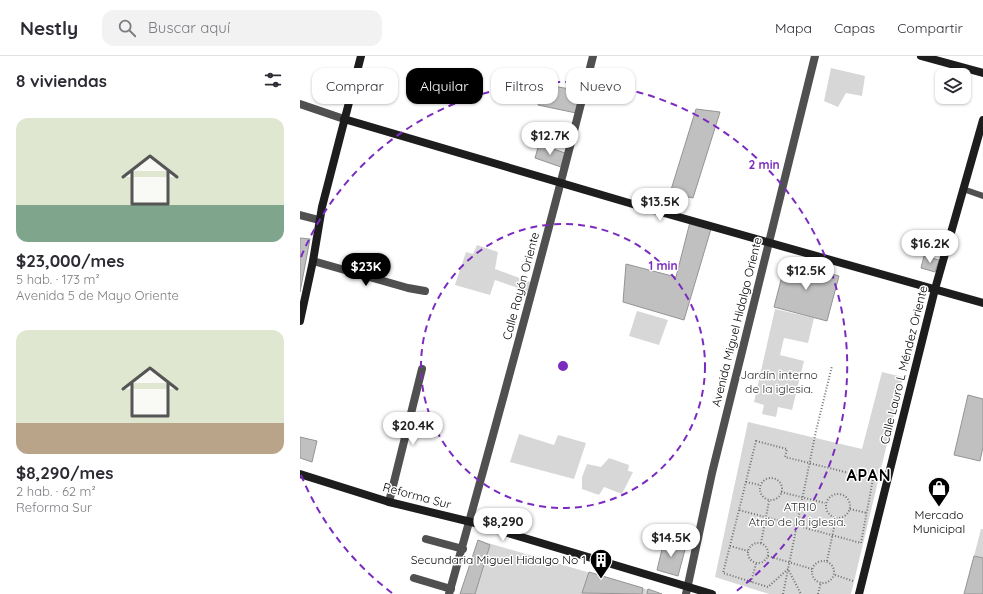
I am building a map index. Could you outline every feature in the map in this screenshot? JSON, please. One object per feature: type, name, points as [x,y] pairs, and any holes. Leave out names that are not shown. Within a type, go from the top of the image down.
[{"type":"main road","points":[[300,321],[313,261],[319,220],[361,56]]},
{"type":"main road","points":[[921,56],[983,73]]},
{"type":"main road","points":[[344,119],[769,243],[983,303]]},
{"type":"main road","name":"Calle Lauro L Méndez Oriente","points":[[859,594],[935,289],[983,120]]},
{"type":"main road","name":"Reforma Sur","points":[[300,474],[389,502],[471,522],[687,590],[712,594]]},
{"type":"street","name":"Calle Rayón Oriente","points":[[450,591],[471,522],[593,56]]},
{"type":"street","name":"Avenida Miguel Hidalgo Oriente","points":[[687,590],[712,474],[815,56]]},
{"type":"street","points":[[300,104],[344,119]]},
{"type":"street","points":[[300,215],[319,220]]},
{"type":"street","points":[[313,261],[408,288],[425,291]]},
{"type":"street","points":[[389,502],[422,370]]},
{"type":"street","points":[[426,539],[463,550]]},
{"type":"street","points":[[414,578],[450,591]]},
{"type":"lane","points":[[963,189],[983,196]]},
{"type":"path","points":[[783,594],[802,497],[832,366]]},
{"type":"path","points":[[739,510],[861,543],[873,479],[785,457],[787,449],[756,441],[723,573],[768,587],[788,569]]},
{"type":"path","points":[[773,478],[781,484],[781,492],[777,499],[769,501],[760,495],[760,485],[766,480],[773,478]]},
{"type":"path","points":[[746,482],[760,485]]},
{"type":"path","points":[[781,492],[825,503]]},
{"type":"path","points":[[825,503],[831,495],[839,494],[848,499],[850,509]]},
{"type":"path","points":[[761,543],[769,501]]},
{"type":"path","points":[[825,503],[828,513],[836,518],[844,516],[850,509]]},
{"type":"path","points":[[850,509],[867,513]]},
{"type":"path","points":[[827,561],[836,518]]},
{"type":"path","points":[[761,543],[768,549],[768,556],[764,562],[756,563],[749,558],[748,551],[752,544],[761,543]]},
{"type":"path","points":[[730,546],[748,551]]},
{"type":"path","points":[[768,556],[812,569]]},
{"type":"path","points":[[812,569],[818,562],[827,561]]},
{"type":"path","points":[[827,561],[833,567],[835,575]]},
{"type":"path","points":[[751,582],[756,563]]},
{"type":"path","points":[[788,569],[801,594]]},
{"type":"path","points":[[812,569],[814,577],[821,582],[829,581],[835,575]]},
{"type":"path","points":[[835,575],[853,581]]},
{"type":"path","points":[[818,594],[821,582]]},
{"type":"green space","points":[[831,68],[865,76],[862,96],[846,93],[838,107],[824,101]]},
{"type":"green space","points":[[477,245],[498,252],[495,269],[533,283],[530,292],[495,280],[490,295],[455,285],[466,252],[473,254]]},
{"type":"green space","name":"Jardín interno de la iglesia.","points":[[775,309],[814,318],[808,343],[784,338],[780,355],[804,361],[792,410],[778,407],[776,417],[762,414],[764,405],[754,402]]},
{"type":"green space","points":[[637,311],[668,320],[659,345],[629,336]]},
{"type":"green space","name":"Atrio de la iglesia.","points":[[882,372],[903,377],[851,594],[769,594],[715,577],[748,422],[862,449]]},
{"type":"green space","points":[[519,434],[554,445],[558,435],[586,443],[574,479],[510,462]]},
{"type":"green space","points":[[609,458],[629,465],[628,471],[633,472],[622,494],[604,487],[599,495],[582,489],[582,477],[587,464],[601,467]]},
{"type":"green space","points":[[981,529],[983,529],[983,558],[974,556]]},
{"type":"green space","points":[[478,540],[662,594],[460,594]]},
{"type":"building","points":[[558,87],[566,88],[566,104],[578,104],[576,113],[538,105],[558,104]]},
{"type":"building","points":[[696,109],[720,112],[693,198],[670,193]]},
{"type":"building","points":[[539,144],[565,153],[561,167],[535,158]]},
{"type":"building","points":[[690,222],[711,229],[684,320],[623,302],[626,264],[676,277]]},
{"type":"building","points":[[300,238],[310,239],[300,292]]},
{"type":"building","points":[[924,256],[939,260],[935,272],[921,268]]},
{"type":"building","points":[[786,261],[839,276],[827,321],[774,307]]},
{"type":"building","points":[[968,395],[983,399],[983,447],[980,461],[954,455]]},
{"type":"building","points":[[300,437],[317,441],[312,462],[300,458]]},
{"type":"building","points":[[478,540],[490,545],[475,594],[460,594]]},
{"type":"building","points":[[664,541],[686,546],[678,576],[657,570]]},
{"type":"building","points":[[974,556],[983,558],[983,594],[964,594]]},
{"type":"building","name":"Secundaria Miguel Hidalgo No 1","points":[[589,572],[643,588],[642,594],[582,593]]},
{"type":"building","points":[[648,589],[662,594],[647,594]]},
{"type":"place","name":"Mercado Municipal","points":[[939,508]]},
{"type":"place","name":"Secundaria Miguel Hidalgo No 1","points":[[601,580]]},
{"type":"district","name":"APAN","points":[[869,475]]},
{"type":"park label","name":"ATRI0","points":[[800,507]]}]
